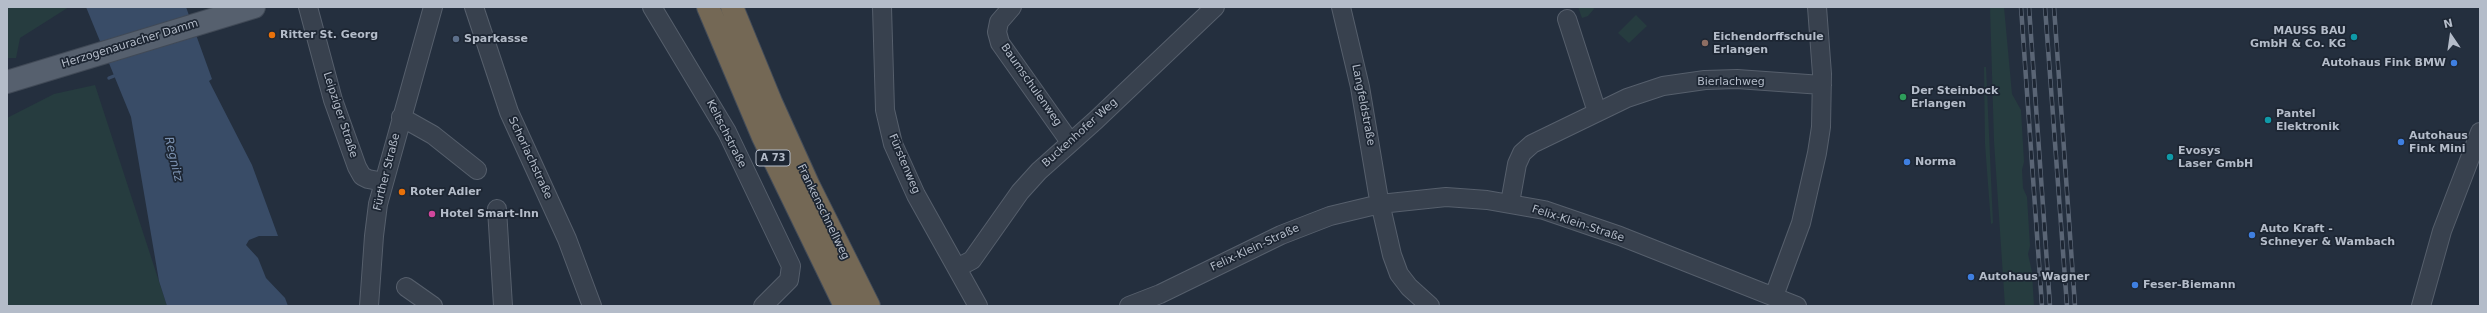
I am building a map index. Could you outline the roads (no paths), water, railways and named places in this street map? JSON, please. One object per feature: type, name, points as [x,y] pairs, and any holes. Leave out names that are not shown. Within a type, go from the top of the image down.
[{"type":"highway","name":"Frankenschnellweg","points":[[708,7],[766,144],[845,306]]},
{"type":"highway","name":"Frankenschnellweg","points":[[732,7],[771,102],[802,171],[869,306]]},
{"type":"main road","name":"Herzogenauracher Damm","points":[[7,82],[196,23],[254,7]]},
{"type":"street","name":"Leipziger Straße","points":[[308,7],[332,100],[358,167],[362,176],[368,179],[384,182]]},
{"type":"street","name":"Fürther Straße","points":[[419,7],[423,40]]},
{"type":"street","name":"Fürther Straße","points":[[369,306],[374,236],[384,182],[433,7]]},
{"type":"street","name":"Schorlachstraße","points":[[474,7],[509,112],[568,240],[592,306]]},
{"type":"street","name":"Keltschstraße","points":[[652,7],[720,120],[791,266],[789,280],[764,306]]},
{"type":"street","name":"Fürstenweg","points":[[882,7],[885,110],[893,144],[916,195],[978,306]]},
{"type":"street","name":"Baumschulenweg","points":[[1012,7],[999,22],[997,32],[1000,43],[1070,142]]},
{"type":"street","name":"Buckenhofer Weg","points":[[957,268],[972,260],[1020,192],[1070,142],[1215,7]]},
{"type":"street","name":"Langfeldstraße","points":[[1341,7],[1360,87],[1380,204],[1399,274],[1409,287],[1430,306]]},
{"type":"street","points":[[1774,296],[1801,223],[1821,127],[1822,85],[1817,7]]},
{"type":"street","points":[[1567,20],[1597,112]]},
{"type":"street","name":"Bierlachweg","points":[[1510,203],[1518,164],[1522,153],[1532,144],[1597,112],[1663,86],[1705,80],[1737,79],[1822,85]]},
{"type":"street","points":[[401,117],[433,135],[477,170]]},
{"type":"street","points":[[2421,306],[2442,231],[2480,132]]},
{"type":"street","name":"Felix-Klein-Straße","points":[[1130,306],[1160,294],[1308,223],[1380,204],[1446,197],[1510,203],[1572,219],[1797,306]]},
{"type":"street","points":[[497,209],[503,306]]},
{"type":"street","points":[[406,287],[433,306]]},
{"type":"water","name":"Regnitz","points":[[86,7],[186,7],[212,79],[209,81],[252,165],[278,236],[259,236],[249,240],[246,245],[258,258],[266,278],[285,298],[288,306],[167,306],[159,281],[131,117]]},
{"type":"waterway","points":[[109,78],[114,76]]},
{"type":"railway","points":[[2021,7],[2042,306]]},
{"type":"railway","points":[[2029,7],[2050,306]]},
{"type":"railway","points":[[2045,7],[2067,306]]},
{"type":"railway","points":[[2054,7],[2075,306]]},
{"type":"place","name":"Ritter St. Georg","points":[[272,35]]},
{"type":"place","name":"MAUSS BAU GmbH & Co. KG","points":[[2354,37]]},
{"type":"place","name":"Sparkasse","points":[[456,39]]},
{"type":"place","name":"Eichendorffschule Erlangen","points":[[1705,43]]},
{"type":"place","name":"Autohaus Fink BMW","points":[[2454,63]]},
{"type":"place","name":"Der Steinbock Erlangen","points":[[1903,97]]},
{"type":"place","name":"Pantel Elektronik","points":[[2268,120]]},
{"type":"place","name":"Autohaus Fink Mini","points":[[2401,142]]},
{"type":"place","name":"Evosys Laser GmbH","points":[[2170,157]]},
{"type":"place","name":"Norma","points":[[1907,162]]},
{"type":"place","name":"Roter Adler","points":[[402,192]]},
{"type":"place","name":"Hotel Smart-Inn","points":[[432,214]]},
{"type":"place","name":"Auto Kraft - Schneyer & Wambach","points":[[2252,235]]},
{"type":"place","name":"Autohaus Wagner","points":[[1971,277]]},
{"type":"place","name":"Feser-Biemann","points":[[2135,285]]}]
